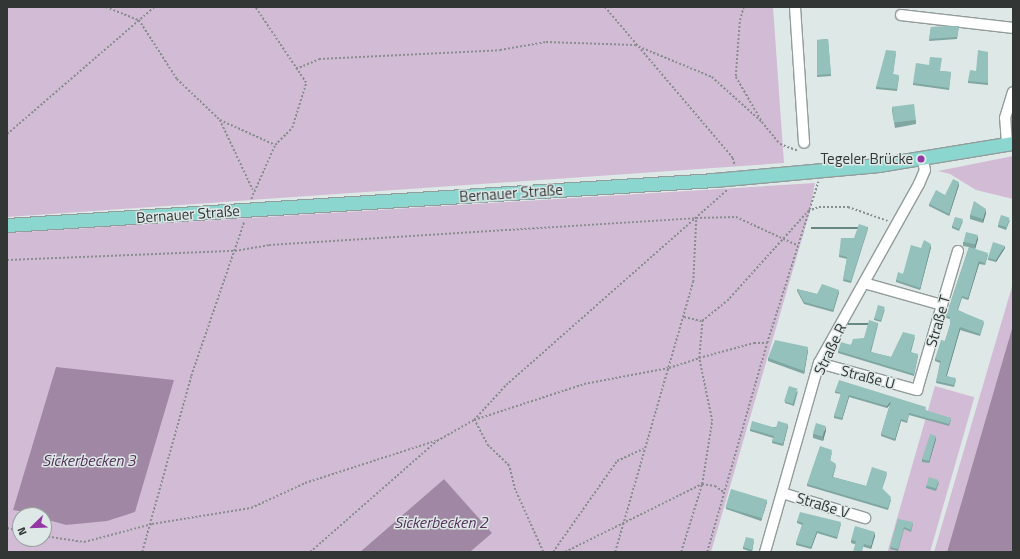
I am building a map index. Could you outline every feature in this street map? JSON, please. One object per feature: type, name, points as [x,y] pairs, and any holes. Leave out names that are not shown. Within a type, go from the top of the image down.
[{"type":"main road","name":"Bernauer Straße","points":[[7,225],[733,178],[818,171],[922,158],[1010,144]]},
{"type":"street","points":[[795,7],[804,148]]},
{"type":"street","points":[[901,15],[1013,28]]},
{"type":"street","points":[[1010,144],[1005,118],[1013,92]]},
{"type":"street","name":"Straße R","points":[[765,552],[820,363],[896,224],[920,184],[924,170],[922,158]]},
{"type":"street","name":"Straße T","points":[[917,390],[958,251]]},
{"type":"street","points":[[864,283],[942,305]]},
{"type":"street","name":"Straße U","points":[[820,363],[917,390]]},
{"type":"street","name":"Straße V","points":[[782,492],[865,518]]},
{"type":"path","points":[[106,7],[139,20],[177,79],[220,120],[275,145]]},
{"type":"path","points":[[7,134],[154,7]]},
{"type":"path","points":[[142,552],[152,524],[191,376],[249,210],[253,191],[266,171],[275,145],[292,128],[306,83],[255,7]]},
{"type":"path","points":[[474,420],[506,385],[696,218],[721,198],[730,186],[733,178],[733,158],[635,45],[605,7]]},
{"type":"path","points":[[744,7],[740,22],[736,77],[762,122]]},
{"type":"path","points":[[296,69],[319,59],[500,50],[546,42],[635,45],[712,77],[762,122],[780,144],[804,148]]},
{"type":"path","points":[[220,120],[253,191]]},
{"type":"path","points":[[707,552],[767,343],[819,179],[818,171]]},
{"type":"path","points":[[680,552],[702,484],[712,421],[699,358],[702,321],[727,301],[781,238],[808,211],[819,207],[848,207],[896,224]]},
{"type":"path","points":[[615,552],[693,282],[696,218]]},
{"type":"path","points":[[7,260],[235,250],[269,245],[696,218],[736,218],[797,245]]},
{"type":"path","points":[[684,317],[702,321]]},
{"type":"path","points":[[310,552],[437,441],[474,420],[584,384],[669,368],[754,343],[767,343]]},
{"type":"path","points":[[474,420],[488,446],[509,466],[515,490],[543,552]]},
{"type":"path","points":[[52,537],[84,542],[152,524],[251,508],[305,483],[437,441]]},
{"type":"path","points":[[553,552],[617,461],[644,448]]},
{"type":"path","points":[[565,552],[624,521],[702,484],[716,486],[724,492]]},
{"type":"shaded area","points":[[7,7],[773,7],[784,163],[7,217]]},
{"type":"shaded area","points":[[1013,156],[1013,199],[976,190],[950,174],[938,171]]},
{"type":"shaded area","points":[[815,183],[810,211],[711,552],[470,552],[491,533],[444,479],[360,552],[7,552],[7,233]]},
{"type":"shaded area","points":[[1013,283],[1013,325],[947,552],[934,552]]},
{"type":"shaded area","points":[[935,386],[974,397],[930,552],[887,552]]},
{"type":"water","points":[[1013,325],[1013,552],[947,552]]},
{"type":"water","name":"Sickerbecken 3","points":[[56,367],[174,380],[135,512],[107,521],[66,525],[52,521],[52,507],[14,507]]},
{"type":"water","name":"Sickerbecken 2","points":[[444,479],[492,533],[470,552],[360,552]]},
{"type":"building","points":[[959,26],[957,37],[929,39],[931,27]]},
{"type":"building","points":[[828,39],[831,74],[817,75],[817,40]]},
{"type":"building","points":[[886,50],[896,51],[893,74],[899,75],[897,89],[876,87]]},
{"type":"building","points":[[978,50],[988,52],[988,83],[968,81],[970,70],[976,71]]},
{"type":"building","points":[[930,57],[942,58],[940,71],[951,72],[949,88],[913,83],[916,63],[929,65]]},
{"type":"building","points":[[914,104],[916,120],[894,123],[892,107]]},
{"type":"building","points":[[953,179],[959,182],[949,214],[929,204],[936,190],[945,195]]},
{"type":"building","points":[[974,201],[986,209],[983,219],[970,215]]},
{"type":"building","points":[[1001,215],[1010,218],[1006,227],[998,225]]},
{"type":"building","points":[[955,217],[963,219],[959,229],[952,226]]},
{"type":"building","points":[[859,224],[868,227],[851,281],[843,279],[847,257],[839,255],[841,238],[854,238]]},
{"type":"building","points":[[966,232],[978,235],[975,245],[964,242]]},
{"type":"building","points":[[924,240],[931,244],[920,288],[896,280],[898,272],[903,274],[911,245],[921,248]]},
{"type":"building","points":[[993,242],[1005,246],[996,260],[988,258]]},
{"type":"building","points":[[969,247],[988,253],[985,263],[979,261],[968,298],[962,296],[957,310],[984,321],[980,334],[960,327],[946,376],[956,378],[954,385],[936,381],[941,361],[935,359],[941,340],[945,341],[950,325],[950,317],[946,316]]},
{"type":"building","points":[[822,284],[839,290],[833,310],[804,302],[797,289],[817,294]]},
{"type":"building","points":[[878,305],[885,307],[881,320],[874,318]]},
{"type":"building","points":[[869,320],[878,323],[870,352],[891,357],[903,332],[915,335],[910,352],[918,354],[914,374],[838,351],[841,342],[851,345],[853,339],[864,338]]},
{"type":"building","points":[[775,340],[808,347],[804,371],[768,358]]},
{"type":"building","points":[[839,380],[926,407],[925,410],[951,418],[949,424],[909,413],[907,421],[901,419],[895,439],[881,434],[891,401],[887,406],[849,395],[842,418],[834,416],[841,393],[835,391]]},
{"type":"building","points":[[789,386],[798,389],[793,404],[784,401]]},
{"type":"building","points":[[752,421],[776,428],[778,421],[788,424],[783,444],[772,441],[774,436],[750,429]]},
{"type":"building","points":[[816,423],[826,426],[822,436],[813,434]]},
{"type":"building","points":[[930,434],[936,436],[929,461],[922,459]]},
{"type":"building","points":[[820,446],[832,450],[830,460],[836,464],[832,477],[866,486],[872,467],[887,472],[882,488],[891,497],[888,508],[807,484]]},
{"type":"building","points":[[929,477],[939,480],[936,489],[926,486]]},
{"type":"building","points":[[731,489],[767,500],[762,518],[725,507]]},
{"type":"building","points":[[800,512],[841,522],[837,537],[817,531],[811,547],[796,543],[803,523],[797,521]]},
{"type":"building","points":[[898,519],[913,522],[911,530],[904,527],[898,549],[890,547]]},
{"type":"building","points":[[855,526],[875,532],[871,546],[864,544],[862,552],[853,552],[856,541],[851,540]]},
{"type":"building","points":[[746,537],[754,539],[752,550],[743,547]]},
{"type":"place","name":"Tegeler Brücke","points":[[921,159]]}]
